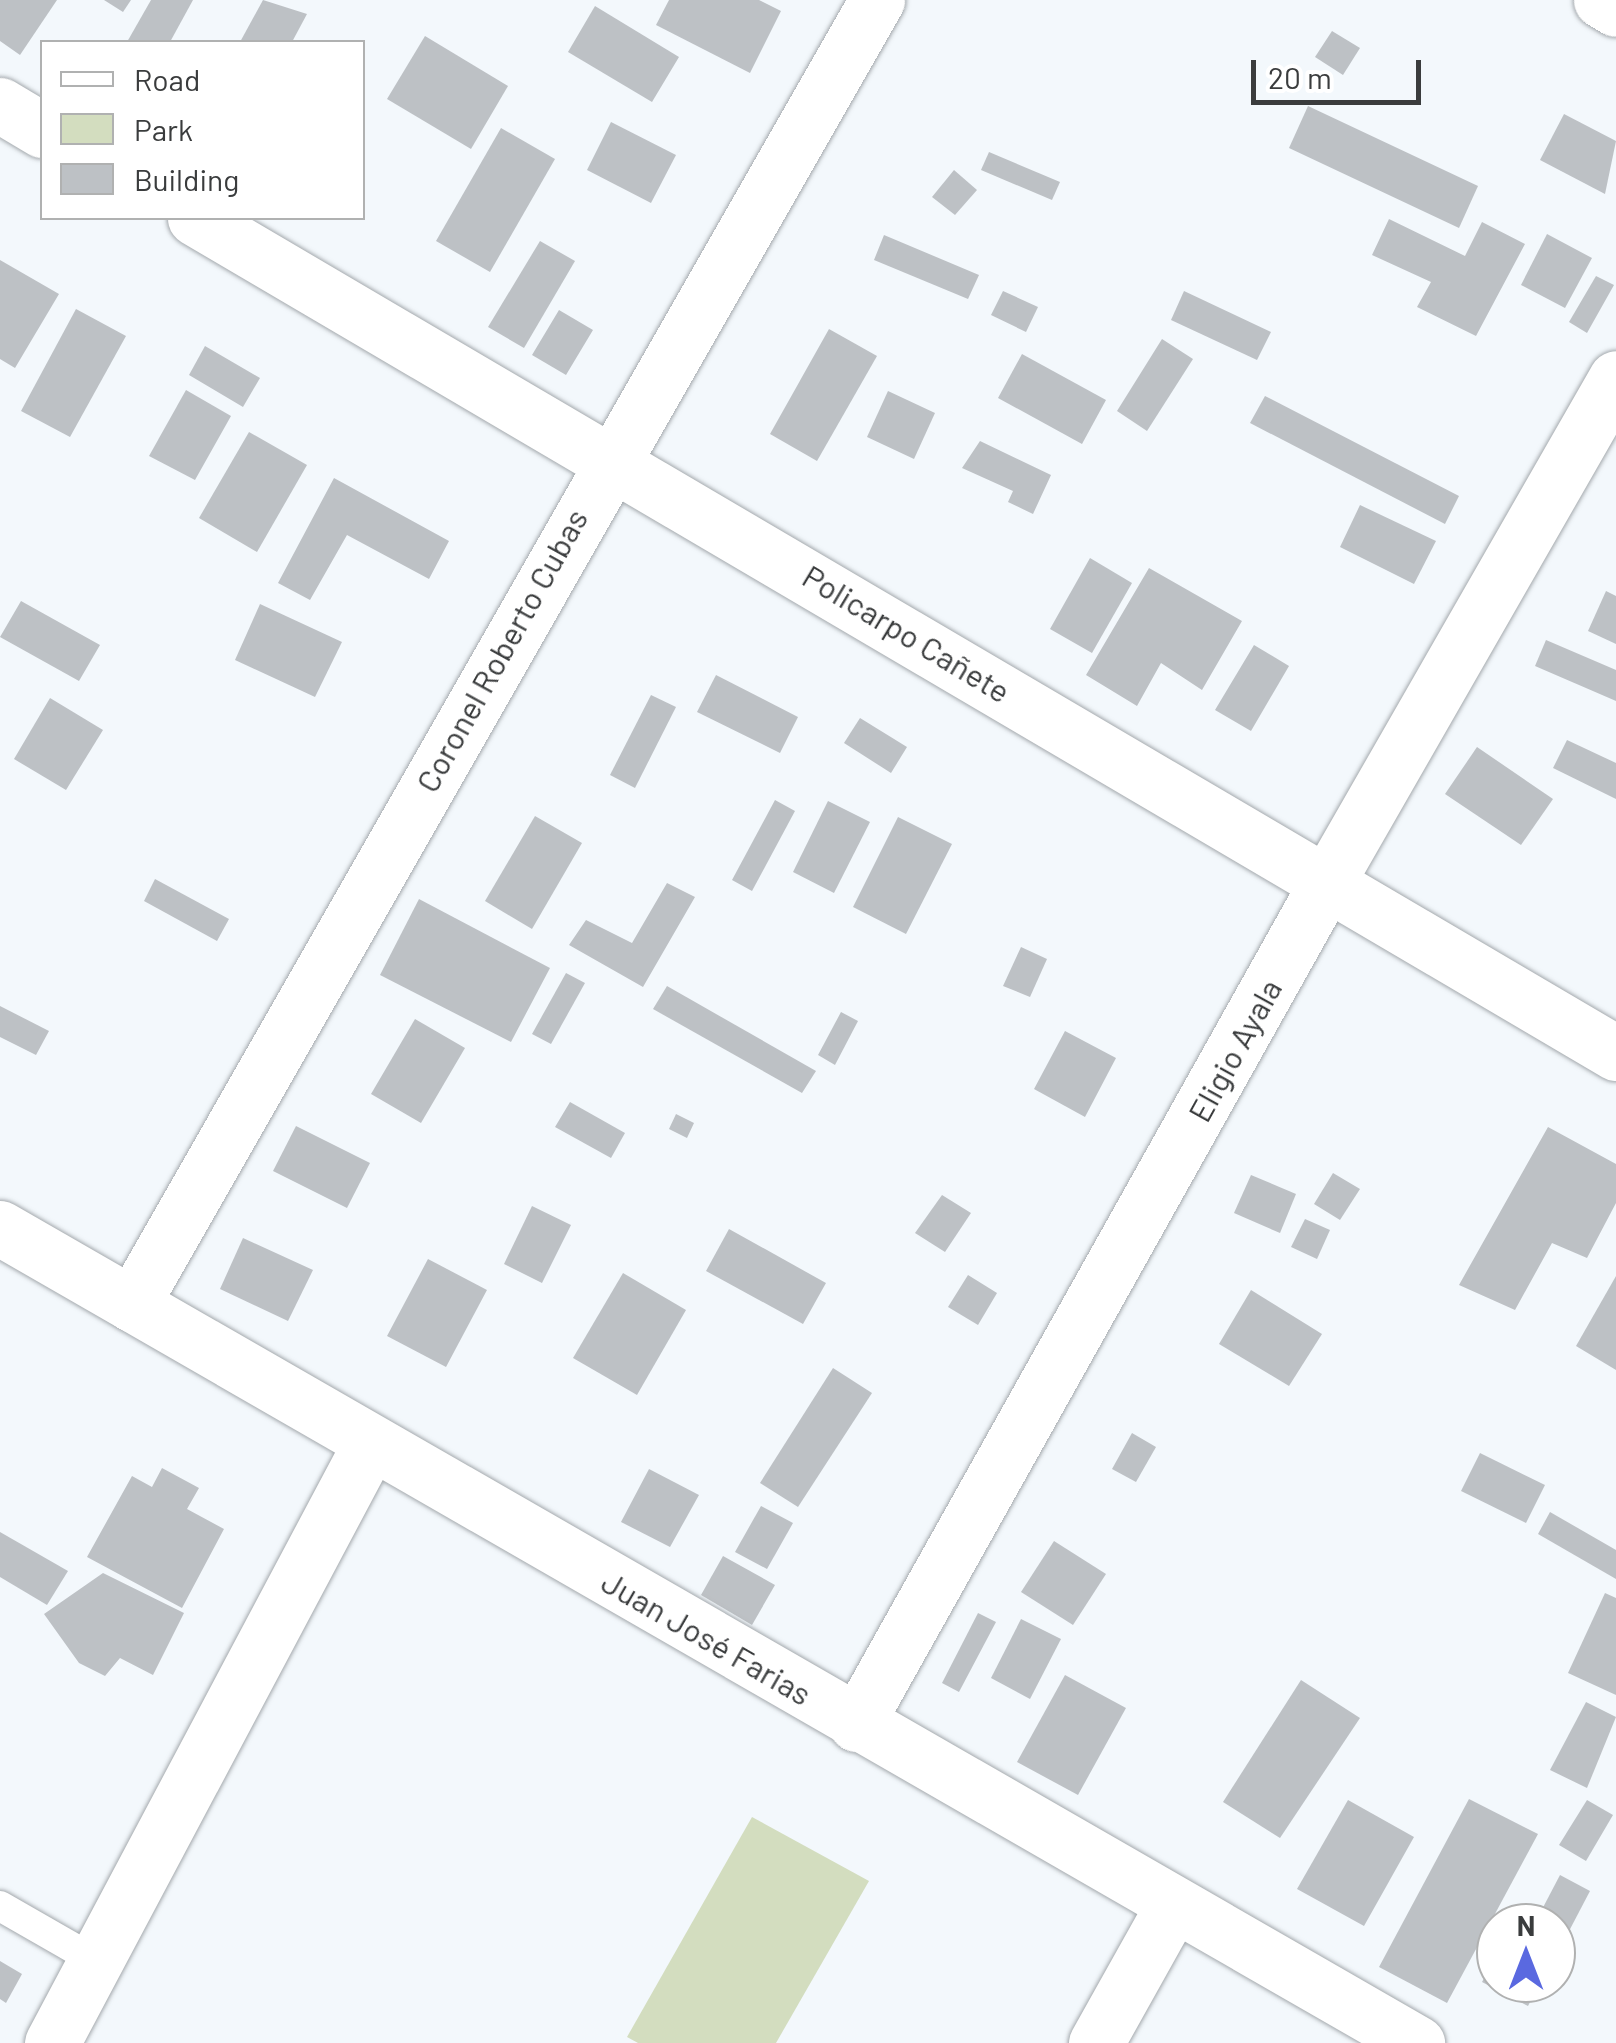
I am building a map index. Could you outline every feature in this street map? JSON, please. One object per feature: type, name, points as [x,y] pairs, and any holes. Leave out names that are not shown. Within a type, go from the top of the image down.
[{"type":"street","name":"Coronel Roberto Cubas","points":[[132,1304],[610,456],[877,0]]},
{"type":"street","points":[[1601,0],[1616,8]]},
{"type":"street","points":[[0,105],[40,129]]},
{"type":"street","name":"Policarpo Cañete","points":[[198,220],[610,456],[1616,1053]]},
{"type":"street","name":"Eligio Ayala","points":[[856,1724],[1326,884],[1616,378]]},
{"type":"street","name":"Juan José Farias","points":[[0,1228],[1416,2043]]},
{"type":"street","points":[[52,2043],[371,1442]]},
{"type":"street","points":[[1096,2043],[1172,1905]]},
{"type":"lane","points":[[0,1906],[96,1961]]},
{"type":"green space","points":[[752,1817],[869,1881],[776,2043],[638,2043],[627,2037]]},
{"type":"building","points":[[0,0],[57,0],[20,55],[0,41]]},
{"type":"building","points":[[104,0],[131,0],[123,12]]},
{"type":"building","points":[[151,0],[193,0],[171,40],[128,40]]},
{"type":"building","points":[[263,0],[307,14],[293,40],[241,40]]},
{"type":"building","points":[[669,0],[759,0],[781,11],[750,73],[656,25]]},
{"type":"building","points":[[595,6],[679,57],[652,102],[568,52]]},
{"type":"building","points":[[1332,31],[1360,48],[1343,75],[1315,57]]},
{"type":"building","points":[[425,36],[508,86],[471,149],[387,99]]},
{"type":"building","points":[[1308,106],[1478,186],[1459,228],[1289,148]]},
{"type":"building","points":[[1564,114],[1616,141],[1605,194],[1540,160]]},
{"type":"building","points":[[611,122],[676,155],[651,203],[587,170]]},
{"type":"building","points":[[501,128],[555,159],[490,272],[436,241]]},
{"type":"building","points":[[989,152],[1060,182],[1052,200],[981,170]]},
{"type":"building","points":[[954,170],[977,190],[955,215],[932,197]]},
{"type":"building","points":[[1389,219],[1465,256],[1482,222],[1525,244],[1476,336],[1417,307],[1431,282],[1372,255]]},
{"type":"building","points":[[1547,234],[1592,258],[1565,308],[1521,285]]},
{"type":"building","points":[[884,235],[979,275],[968,299],[874,260]]},
{"type":"building","points":[[540,241],[575,261],[524,348],[488,327]]},
{"type":"building","points":[[0,260],[59,294],[15,368],[0,359]]},
{"type":"building","points":[[1596,276],[1614,285],[1587,333],[1569,322]]},
{"type":"building","points":[[1003,291],[1038,307],[1026,332],[991,315]]},
{"type":"building","points":[[1184,291],[1271,332],[1257,360],[1171,320]]},
{"type":"building","points":[[76,309],[126,336],[70,437],[21,411]]},
{"type":"building","points":[[559,310],[593,330],[566,375],[532,355]]},
{"type":"building","points":[[829,329],[877,356],[817,461],[770,434]]},
{"type":"building","points":[[1162,339],[1193,359],[1147,431],[1117,411]]},
{"type":"building","points":[[205,346],[260,378],[243,407],[189,375]]},
{"type":"building","points":[[1022,354],[1106,400],[1082,444],[998,398]]},
{"type":"building","points":[[186,390],[231,416],[195,480],[149,456]]},
{"type":"building","points":[[888,391],[935,413],[914,459],[867,437]]},
{"type":"building","points":[[1265,396],[1459,496],[1445,524],[1250,423]]},
{"type":"building","points":[[249,432],[307,465],[257,552],[199,518]]},
{"type":"building","points":[[980,441],[1051,475],[1033,514],[1008,502],[1013,491],[962,468]]},
{"type":"building","points":[[334,478],[449,541],[429,579],[347,535],[310,600],[278,583]]},
{"type":"building","points":[[1360,505],[1436,541],[1414,584],[1340,547]]},
{"type":"building","points":[[1090,558],[1132,583],[1092,653],[1050,629]]},
{"type":"building","points":[[1149,568],[1242,621],[1202,690],[1161,663],[1137,706],[1086,675]]},
{"type":"building","points":[[1606,591],[1616,596],[1616,644],[1588,631]]},
{"type":"building","points":[[21,601],[100,645],[79,681],[0,637]]},
{"type":"building","points":[[260,604],[342,642],[315,697],[235,660]]},
{"type":"building","points":[[1546,640],[1616,670],[1616,701],[1535,666]]},
{"type":"building","points":[[1254,645],[1289,666],[1251,731],[1215,710]]},
{"type":"building","points":[[716,675],[798,717],[780,753],[697,712]]},
{"type":"building","points":[[651,695],[676,707],[635,788],[610,775]]},
{"type":"building","points":[[50,698],[103,730],[66,790],[14,759]]},
{"type":"building","points":[[860,718],[907,747],[891,773],[844,743]]},
{"type":"building","points":[[1567,740],[1616,763],[1616,799],[1553,768]]},
{"type":"building","points":[[1477,747],[1553,799],[1521,845],[1445,794]]},
{"type":"building","points":[[775,800],[795,811],[752,891],[732,880]]},
{"type":"building","points":[[828,801],[870,822],[834,893],[793,872]]},
{"type":"building","points":[[535,816],[582,843],[532,929],[485,901]]},
{"type":"building","points":[[898,817],[952,844],[906,934],[853,907]]},
{"type":"building","points":[[155,879],[229,919],[217,941],[144,901]]},
{"type":"building","points":[[667,883],[695,897],[643,987],[569,945],[586,920],[632,943]]},
{"type":"building","points":[[419,899],[550,968],[511,1042],[380,975]]},
{"type":"building","points":[[1021,947],[1047,959],[1030,997],[1003,986]]},
{"type":"building","points":[[566,973],[585,983],[551,1044],[532,1034]]},
{"type":"building","points":[[667,986],[816,1071],[802,1093],[653,1009]]},
{"type":"building","points":[[0,1006],[49,1031],[36,1055],[0,1037]]},
{"type":"building","points":[[841,1012],[858,1021],[835,1065],[818,1055]]},
{"type":"building","points":[[415,1019],[465,1048],[421,1123],[371,1094]]},
{"type":"building","points":[[1065,1031],[1116,1058],[1085,1117],[1034,1089]]},
{"type":"building","points":[[570,1102],[625,1133],[611,1158],[555,1127]]},
{"type":"building","points":[[676,1114],[694,1123],[687,1138],[669,1129]]},
{"type":"building","points":[[296,1126],[370,1163],[347,1208],[273,1171]]},
{"type":"building","points":[[1548,1127],[1616,1164],[1616,1203],[1587,1258],[1552,1243],[1515,1310],[1459,1285]]},
{"type":"building","points":[[1333,1173],[1360,1189],[1340,1220],[1314,1204]]},
{"type":"building","points":[[1251,1175],[1296,1194],[1280,1233],[1234,1213]]},
{"type":"building","points":[[942,1195],[971,1213],[945,1252],[915,1233]]},
{"type":"building","points":[[532,1206],[571,1225],[542,1283],[504,1264]]},
{"type":"building","points":[[1305,1219],[1330,1230],[1317,1259],[1291,1247]]},
{"type":"building","points":[[729,1229],[826,1283],[803,1324],[706,1271]]},
{"type":"building","points":[[243,1238],[313,1270],[288,1321],[220,1289]]},
{"type":"building","points":[[428,1259],[487,1290],[446,1367],[387,1336]]},
{"type":"building","points":[[623,1273],[686,1310],[637,1395],[573,1358]]},
{"type":"building","points":[[968,1275],[997,1293],[978,1325],[948,1307]]},
{"type":"building","points":[[1616,1276],[1616,1370],[1576,1346]]},
{"type":"building","points":[[1251,1290],[1322,1334],[1289,1386],[1219,1344]]},
{"type":"building","points":[[833,1368],[872,1393],[798,1507],[760,1483]]},
{"type":"building","points":[[1132,1433],[1156,1447],[1136,1482],[1112,1469]]},
{"type":"building","points":[[1480,1453],[1545,1485],[1526,1523],[1461,1491]]},
{"type":"building","points":[[162,1468],[199,1488],[187,1509],[224,1529],[182,1608],[87,1557],[132,1476],[152,1487]]},
{"type":"building","points":[[649,1469],[699,1495],[670,1547],[621,1522]]},
{"type":"building","points":[[761,1506],[793,1523],[767,1569],[735,1552]]},
{"type":"building","points":[[1550,1512],[1616,1550],[1616,1579],[1538,1534]]},
{"type":"building","points":[[0,1532],[68,1571],[47,1605],[0,1577]]},
{"type":"building","points":[[1054,1541],[1106,1574],[1073,1625],[1021,1592]]},
{"type":"building","points":[[723,1556],[775,1585],[752,1625],[701,1595]]},
{"type":"building","points":[[103,1573],[184,1613],[153,1675],[120,1658],[105,1676],[79,1663],[44,1614]]},
{"type":"building","points":[[1605,1593],[1616,1598],[1616,1695],[1568,1673]]},
{"type":"building","points":[[978,1613],[996,1622],[959,1692],[942,1683]]},
{"type":"building","points":[[1021,1619],[1061,1639],[1030,1699],[991,1678]]},
{"type":"building","points":[[1065,1675],[1126,1708],[1078,1795],[1017,1762]]},
{"type":"building","points":[[1301,1680],[1360,1718],[1280,1838],[1223,1802]]},
{"type":"building","points":[[1586,1702],[1616,1717],[1587,1788],[1550,1770]]},
{"type":"building","points":[[1469,1799],[1538,1834],[1501,1903],[1476,1903],[1476,1949],[1447,2003],[1379,1967]]},
{"type":"building","points":[[1348,1800],[1414,1837],[1364,1926],[1297,1889]]},
{"type":"building","points":[[1587,1800],[1613,1815],[1586,1861],[1559,1845]]},
{"type":"building","points":[[1560,1875],[1590,1891],[1576,1918],[1576,1903],[1545,1903]]},
{"type":"building","points":[[0,1961],[22,1974],[6,2003],[0,1999]]}]
